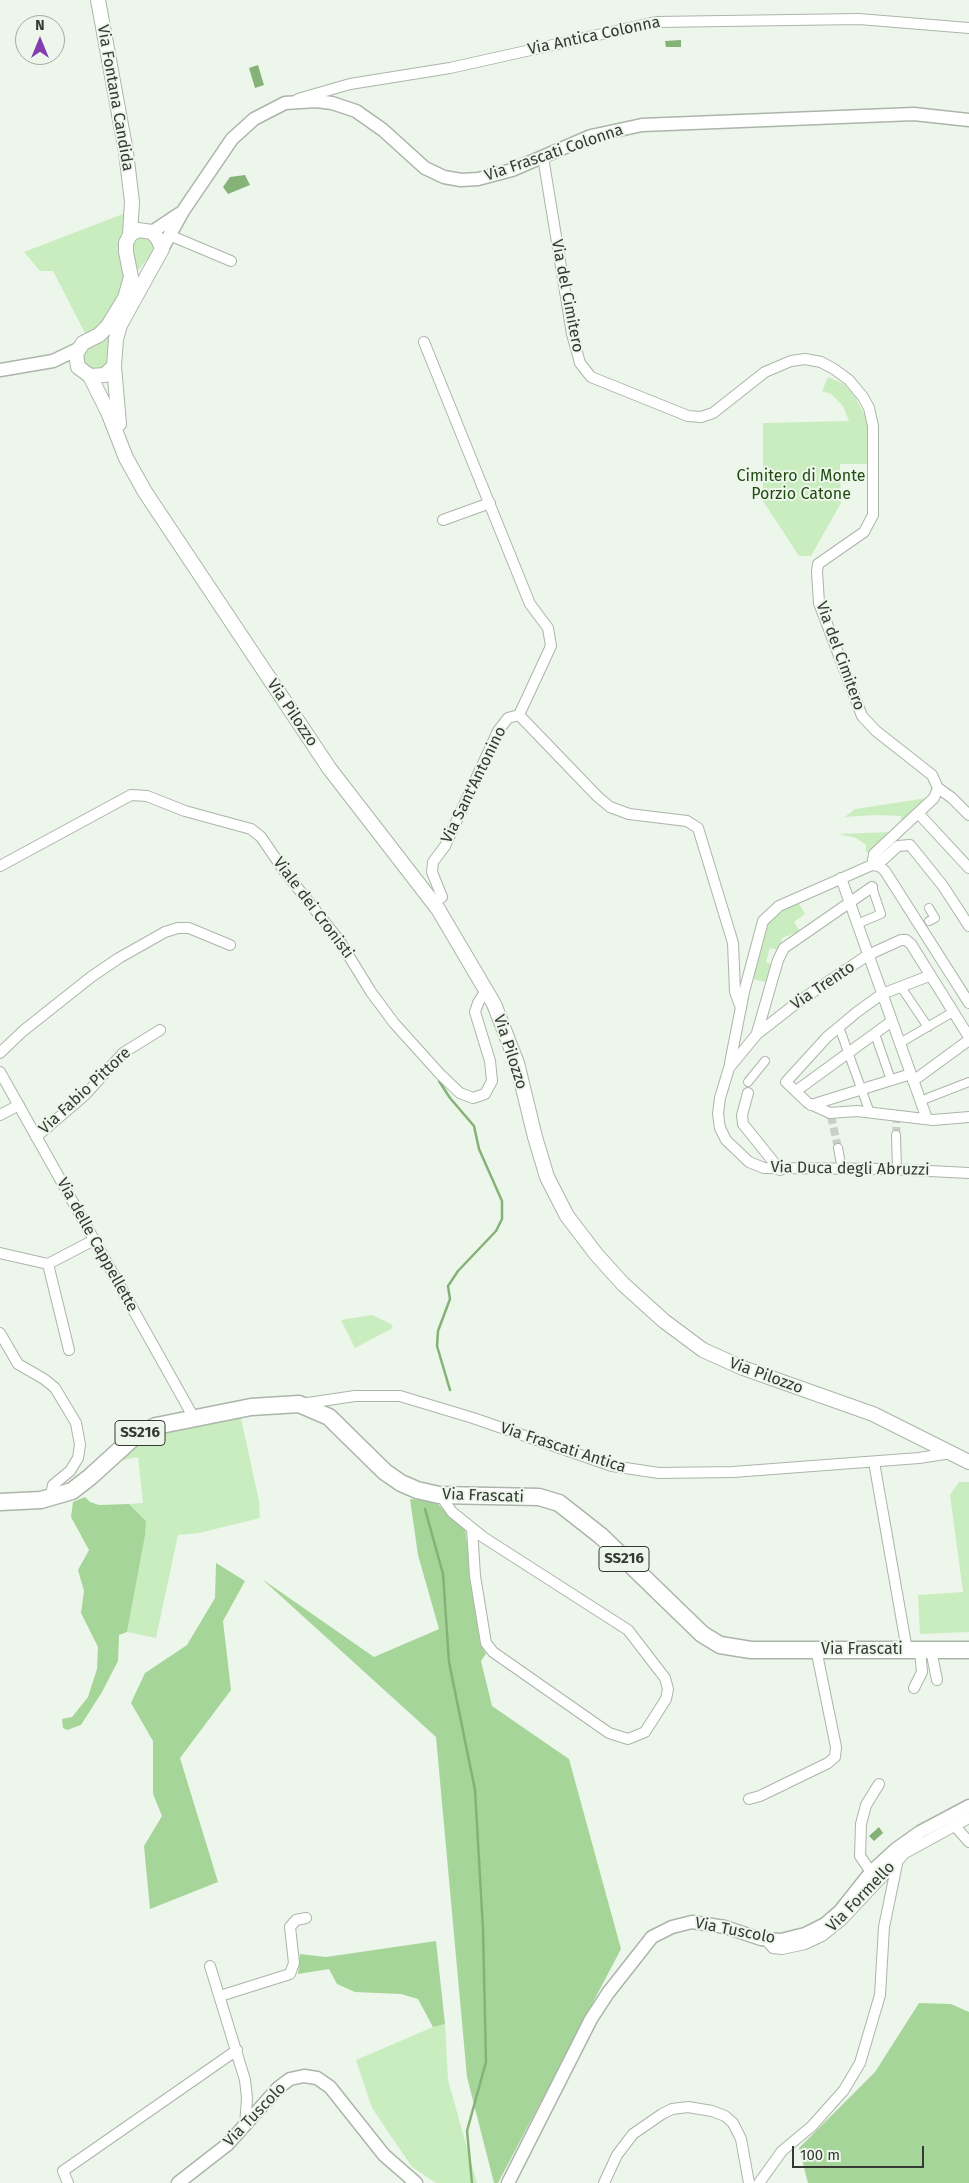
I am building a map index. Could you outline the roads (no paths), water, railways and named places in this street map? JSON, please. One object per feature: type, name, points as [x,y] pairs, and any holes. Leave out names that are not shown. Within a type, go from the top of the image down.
[{"type":"main road","name":"Via Fontana Candida","points":[[98,0],[123,134],[132,196],[130,235]]},
{"type":"main road","name":"Via Fontana Candida","points":[[132,196],[150,231]]},
{"type":"main road","name":"Via Frascati Colonna","points":[[130,235],[138,230],[150,231]]},
{"type":"main road","points":[[150,231],[158,239],[162,250]]},
{"type":"main road","points":[[114,366],[105,375],[86,373],[76,361],[78,350],[83,343],[99,335],[108,326],[127,295],[131,274],[126,246],[130,235]]},
{"type":"main road","name":"Via Frascati Colonna","points":[[114,366],[116,339],[120,325],[162,250]]},
{"type":"main road","name":"Via Pilozzo","points":[[114,366],[123,452]]},
{"type":"main road","name":"Via Pilozzo","points":[[86,373],[108,412],[123,452],[145,492],[325,762],[433,902],[486,990],[507,1034],[538,1151],[552,1187],[578,1231],[623,1284],[674,1329],[714,1355],[742,1368],[873,1414],[969,1462]]},
{"type":"main road","name":"Via Frascati","points":[[0,1502],[50,1499],[66,1494],[81,1485],[137,1434],[156,1426],[258,1406],[299,1404],[329,1417],[373,1462],[397,1481],[417,1490],[444,1495],[534,1497],[555,1501],[578,1516],[607,1541],[648,1584],[710,1641],[725,1647],[741,1650],[969,1650]]},
{"type":"street","name":"Via Antica Colonna","points":[[285,103],[357,83],[450,68],[656,22],[859,19],[969,28]]},
{"type":"street","name":"Via Frascati Colonna","points":[[162,250],[183,212],[232,139],[242,128],[262,114],[285,103],[316,101],[332,103],[356,111],[383,130],[418,164],[432,172],[452,179],[470,180],[518,168],[591,136],[642,125],[914,114],[969,120]]},
{"type":"street","name":"Via del Cimitero","points":[[543,157],[572,334],[580,363],[591,378],[688,416],[701,418],[713,413],[752,380],[769,370],[794,360],[812,360],[834,369],[854,386],[869,408],[873,429],[873,515],[864,532],[818,564],[818,593],[822,613],[862,716],[876,731],[932,775],[938,788]]},
{"type":"street","name":"Via Frascati Colonna","points":[[150,231],[183,212]]},
{"type":"street","points":[[169,236],[232,261]]},
{"type":"street","points":[[424,342],[530,604],[548,628],[551,646],[519,715]]},
{"type":"street","points":[[0,370],[53,361],[78,350]]},
{"type":"street","points":[[53,361],[86,373]]},
{"type":"street","points":[[443,520],[490,503]]},
{"type":"street","name":"Via Sant'Antonino","points":[[433,902],[442,897],[432,872],[433,862],[445,846],[498,731],[508,718],[519,715],[598,798],[610,807],[626,813],[687,821],[698,828],[734,943],[736,994],[741,1008]]},
{"type":"street","points":[[969,815],[952,798],[938,788],[934,798],[876,852],[872,860],[874,865],[885,870],[969,1003]]},
{"type":"street","name":"Viale dei Cronisti","points":[[0,866],[130,795],[147,796],[185,811],[251,829],[261,837],[284,872],[339,940],[371,992],[394,1023],[440,1074],[457,1090],[471,1098],[485,1094],[492,1081],[490,1061],[476,1012],[478,1003],[486,990]]},
{"type":"street","points":[[918,813],[969,868]]},
{"type":"street","points":[[729,1068],[741,1008],[765,919],[777,907],[874,865],[898,846],[910,845],[943,886],[969,926]]},
{"type":"street","points":[[841,878],[927,1119]]},
{"type":"street","points":[[756,1034],[778,960],[784,948],[872,887],[881,914],[857,924]]},
{"type":"street","points":[[929,908],[935,918],[929,921]]},
{"type":"street","points":[[0,1053],[23,1031],[98,972],[167,931],[180,928],[194,929],[230,945]]},
{"type":"street","name":"Via Trento","points":[[746,1044],[798,1002],[868,955],[899,941],[906,940],[929,976]]},
{"type":"street","points":[[811,1105],[891,1080],[912,1077],[934,1066],[969,1039],[929,976],[882,994],[827,1037],[786,1082],[811,1105],[830,1115],[870,1113],[927,1119],[969,1117]]},
{"type":"street","points":[[901,987],[928,1027]]},
{"type":"street","points":[[899,1042],[953,1012]]},
{"type":"street","points":[[796,1091],[892,1021]]},
{"type":"street","points":[[839,1027],[870,1113]]},
{"type":"street","name":"Via Fabio Pittore","points":[[36,1137],[84,1095],[123,1053],[160,1030]]},
{"type":"street","points":[[875,1034],[891,1080]]},
{"type":"street","name":"Via Duca degli Abruzzi","points":[[746,1044],[729,1068],[719,1106],[719,1122],[723,1135],[733,1148],[749,1162],[764,1168],[780,1170],[842,1168],[969,1173]]},
{"type":"street","points":[[748,1082],[765,1061]]},
{"type":"street","name":"Via delle Cappellette","points":[[0,1072],[194,1418]]},
{"type":"street","points":[[920,1101],[969,1082]]},
{"type":"street","points":[[748,1093],[742,1115],[743,1124],[780,1170]]},
{"type":"street","points":[[0,1115],[19,1106]]},
{"type":"street","points":[[896,1135],[897,1169]]},
{"type":"street","points":[[838,1148],[842,1168]]},
{"type":"street","points":[[0,1253],[48,1264],[94,1240]]},
{"type":"street","points":[[48,1264],[69,1350]]},
{"type":"street","points":[[0,1333],[18,1364],[44,1378],[55,1388],[76,1424],[80,1445],[78,1458],[72,1468],[53,1485],[50,1499]]},
{"type":"street","name":"Via Frascati Antica","points":[[299,1404],[316,1400],[355,1396],[390,1395],[406,1398],[612,1466],[645,1472],[722,1472],[874,1462],[951,1453]]},
{"type":"street","points":[[874,1462],[919,1650],[922,1672],[914,1688]]},
{"type":"street","points":[[444,1495],[445,1502],[452,1512],[472,1528],[628,1630],[665,1678],[668,1689],[666,1699],[645,1732],[628,1739],[609,1733],[493,1652],[486,1643],[475,1576],[472,1528]]},
{"type":"street","points":[[749,1799],[760,1796],[828,1763],[835,1757],[836,1747],[816,1649]]},
{"type":"street","points":[[919,1650],[937,1680]]},
{"type":"street","points":[[871,1872],[860,1856],[861,1824],[866,1804],[878,1784]]},
{"type":"street","name":"Via Tuscolo","points":[[508,2183],[591,2019],[608,1993],[649,1940],[672,1927],[692,1922],[711,1923],[766,1940],[796,1937],[825,1924],[848,1902],[871,1872],[912,1837],[969,1806]]},
{"type":"street","name":"Via Formello","points":[[766,1940],[773,1948],[782,1950],[822,1936],[842,1920],[898,1859],[919,1844],[969,1818]]},
{"type":"street","points":[[954,1826],[969,1842]]},
{"type":"street","points":[[759,2183],[782,2151],[812,2126],[844,2090],[860,2063],[880,1995],[883,1937],[898,1859]]},
{"type":"street","points":[[220,1996],[290,1974],[294,1963],[290,1927],[296,1920],[306,1918]]},
{"type":"street","points":[[210,1966],[247,2091],[245,2126]]},
{"type":"street","points":[[68,2183],[63,2171],[236,2050]]},
{"type":"street","name":"Via Tuscolo","points":[[178,2183],[224,2148],[284,2082],[297,2076],[316,2078],[333,2090],[359,2126],[384,2155],[416,2183]]},
{"type":"street","points":[[604,2183],[617,2155],[633,2134],[672,2109],[688,2107],[712,2111],[725,2116],[733,2123],[740,2139],[749,2183]]},
{"type":"waterway","points":[[439,1081],[450,1098],[474,1126],[479,1149],[502,1201],[502,1219],[496,1231],[458,1271],[448,1286],[450,1299],[438,1331],[437,1346],[450,1390]]},
{"type":"waterway","points":[[425,1509],[443,1574],[449,1662],[475,1790],[483,1929],[486,2062],[467,2131],[472,2183]]},
{"type":"tunnel","points":[[831,1116],[838,1148]]},
{"type":"tunnel","points":[[896,1135],[897,1116]]},
{"type":"park label","name":"Cimitero di Monte Porzio Catone","points":[[801,486]]}]
